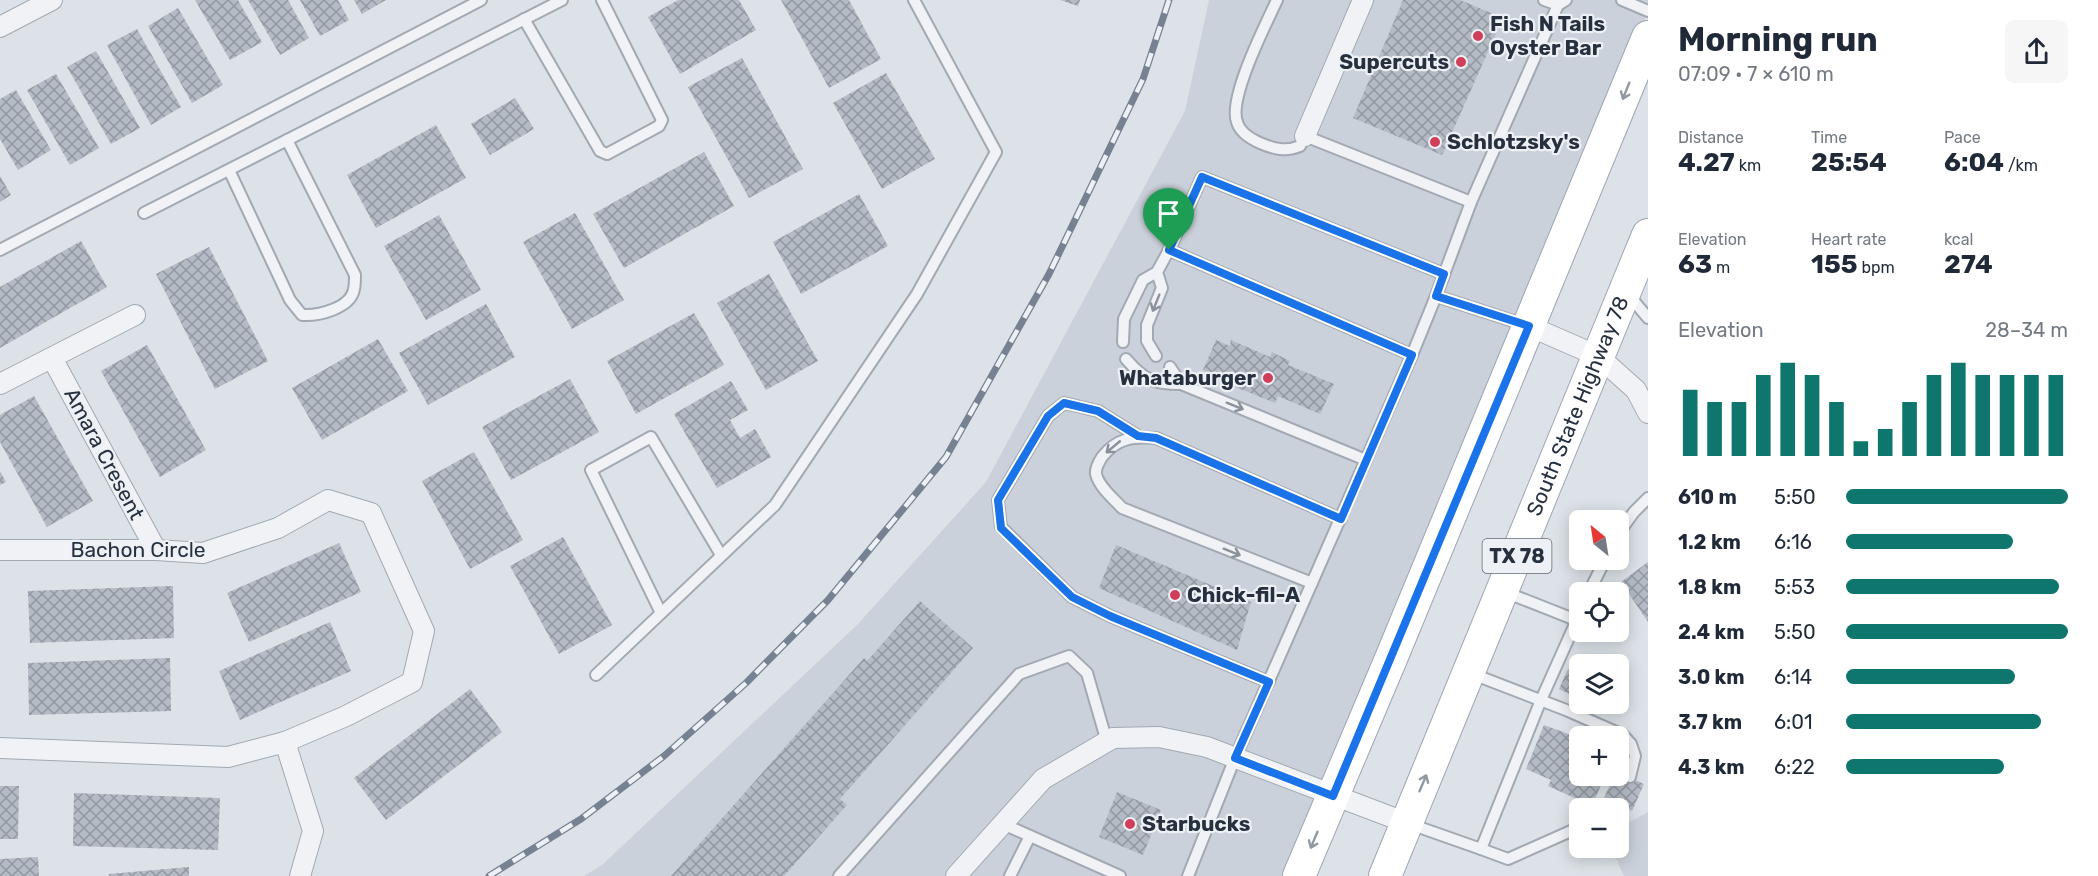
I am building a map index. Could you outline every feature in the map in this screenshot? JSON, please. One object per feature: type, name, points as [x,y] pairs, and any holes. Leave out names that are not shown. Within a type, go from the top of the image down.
[{"type":"main road","points":[[1299,876],[1648,37]]},
{"type":"main road","name":"South State Highway 78","points":[[1385,876],[1648,235]]},
{"type":"street","points":[[0,27],[52,0]]},
{"type":"street","points":[[1305,136],[1364,0]]},
{"type":"street","points":[[0,384],[135,315]]},
{"type":"street","points":[[1529,326],[1598,356],[1636,390],[1648,413]]},
{"type":"street","name":"Amara Cresent","points":[[52,358],[156,550]]},
{"type":"street","name":"Bachon Circle","points":[[0,550],[156,550],[203,554],[278,528],[328,500],[371,513],[424,631],[412,682],[346,716],[285,742],[228,757],[0,748]]},
{"type":"street","points":[[956,876],[1043,778],[1113,738],[1159,737],[1207,747],[1407,823]]},
{"type":"street","points":[[285,742],[314,831],[300,876]]},
{"type":"lane","points":[[0,250],[481,0]]},
{"type":"lane","points":[[144,213],[562,0]]},
{"type":"lane","points":[[524,19],[600,152],[607,154],[659,126],[662,120],[602,0]]},
{"type":"lane","points":[[596,675],[775,504],[917,294],[996,152],[914,0]]},
{"type":"lane","points":[[1277,0],[1245,72],[1236,103],[1237,122],[1248,137],[1274,149],[1291,150],[1300,146],[1305,136],[1471,202]]},
{"type":"lane","points":[[1188,876],[1235,758],[1412,355],[1471,202],[1562,2],[1544,0]]},
{"type":"lane","points":[[1622,0],[1648,11]]},
{"type":"lane","points":[[228,170],[290,300],[303,315],[315,316],[347,302],[354,291],[355,275],[287,140]]},
{"type":"lane","points":[[1123,342],[1124,319],[1128,309],[1143,280],[1157,272],[1202,177],[1444,274]]},
{"type":"lane","points":[[1169,250],[1412,355]]},
{"type":"lane","points":[[1156,356],[1146,341],[1148,325],[1162,288],[1157,272]]},
{"type":"lane","points":[[1625,291],[1648,318]]},
{"type":"lane","points":[[1436,296],[1529,326]]},
{"type":"lane","points":[[1126,359],[1138,373],[1160,384],[1181,384],[1366,460]]},
{"type":"lane","points":[[1170,367],[1181,384]]},
{"type":"lane","points":[[1138,436],[1098,411],[1064,403],[1048,416],[998,500],[1001,528],[1072,597],[1110,616],[1269,682]]},
{"type":"lane","points":[[1312,583],[1122,508],[1103,487],[1096,475],[1098,463],[1108,449],[1121,440],[1138,436],[1156,438],[1341,519]]},
{"type":"lane","points":[[661,613],[591,470],[651,437],[721,555]]},
{"type":"lane","points":[[1629,520],[1648,498]]},
{"type":"lane","points":[[1502,590],[1569,614]]},
{"type":"lane","points":[[1481,849],[1541,699],[1569,637]]},
{"type":"lane","points":[[838,876],[1019,674],[1069,656],[1087,673],[1107,742]]},
{"type":"lane","points":[[1469,672],[1541,699],[1623,735],[1631,744],[1635,756],[1630,777]]},
{"type":"lane","points":[[1407,823],[1508,860],[1569,832]]},
{"type":"lane","points":[[1003,824],[1120,876]]},
{"type":"lane","points":[[1010,876],[1030,836]]},
{"type":"shaded area","points":[[1209,0],[1648,0],[1648,11],[1289,876],[584,876],[602,865],[858,624],[986,482],[1185,111]]},
{"type":"shaded area","points":[[1648,812],[1648,876],[1624,876],[1616,858],[1629,858],[1629,822]]},
{"type":"building","points":[[195,0],[238,0],[262,42],[230,60]]},
{"type":"building","points":[[248,0],[288,0],[309,38],[280,55]]},
{"type":"building","points":[[300,0],[338,0],[349,20],[320,36]]},
{"type":"building","points":[[354,0],[386,0],[362,14]]},
{"type":"building","points":[[678,0],[739,0],[756,30],[680,74],[648,17]]},
{"type":"building","points":[[781,0],[849,0],[881,59],[829,88]]},
{"type":"building","points":[[1060,0],[1080,0],[1078,6]]},
{"type":"building","points":[[1403,0],[1460,0],[1503,18],[1442,155],[1353,118]]},
{"type":"building","points":[[178,8],[223,85],[192,103],[148,26]]},
{"type":"building","points":[[137,29],[181,107],[151,125],[107,45]]},
{"type":"building","points":[[96,51],[140,128],[111,144],[67,67]]},
{"type":"building","points":[[742,58],[803,169],[749,198],[688,87]]},
{"type":"building","points":[[886,73],[935,159],[882,189],[833,103]]},
{"type":"building","points":[[56,74],[99,148],[70,165],[27,90]]},
{"type":"building","points":[[16,90],[51,150],[18,170],[0,139],[0,99]]},
{"type":"building","points":[[515,98],[534,129],[490,155],[471,124]]},
{"type":"building","points":[[436,125],[466,178],[376,228],[347,175]]},
{"type":"building","points":[[704,152],[734,206],[624,268],[593,214]]},
{"type":"building","points":[[0,176],[11,195],[0,202]]},
{"type":"building","points":[[859,194],[888,246],[801,294],[773,242]]},
{"type":"building","points":[[575,213],[624,300],[572,329],[523,242]]},
{"type":"building","points":[[439,215],[481,290],[426,320],[384,246]]},
{"type":"building","points":[[81,241],[107,287],[0,348],[0,287]]},
{"type":"building","points":[[209,247],[268,361],[215,389],[156,274]]},
{"type":"building","points":[[769,274],[818,361],[766,390],[717,303]]},
{"type":"building","points":[[486,304],[515,357],[428,405],[399,353]]},
{"type":"building","points":[[694,313],[724,365],[636,414],[607,361]]},
{"type":"building","points":[[378,339],[408,391],[322,440],[292,388]]},
{"type":"building","name":"Whataburger","points":[[1216,340],[1230,346],[1231,340],[1270,357],[1272,352],[1290,361],[1288,365],[1334,384],[1320,414],[1278,396],[1275,403],[1216,379],[1217,376],[1203,370]]},
{"type":"building","points":[[147,345],[206,450],[160,477],[101,371]]},
{"type":"building","points":[[570,379],[599,432],[511,480],[482,427]]},
{"type":"building","points":[[731,381],[748,410],[730,420],[740,438],[755,429],[771,457],[717,488],[674,414]]},
{"type":"building","points":[[34,396],[93,501],[47,527],[0,442],[0,415]]},
{"type":"building","points":[[474,452],[523,540],[470,569],[422,481]]},
{"type":"building","points":[[0,471],[6,482],[0,485]]},
{"type":"building","points":[[563,537],[612,625],[559,654],[510,566]]},
{"type":"building","points":[[339,543],[361,592],[249,642],[227,593]]},
{"type":"building","name":"Chick-fil-A","points":[[1116,545],[1251,602],[1237,650],[1099,588]]},
{"type":"building","points":[[1648,562],[1648,622],[1629,594],[1629,582],[1621,582]]},
{"type":"building","points":[[173,586],[174,638],[30,643],[28,591]]},
{"type":"building","points":[[920,601],[973,648],[840,799],[847,805],[784,876],[671,876],[864,658],[867,661]]},
{"type":"building","points":[[330,622],[351,671],[240,720],[219,671]]},
{"type":"building","points":[[170,658],[171,711],[29,715],[28,663]]},
{"type":"building","points":[[1568,669],[1569,694],[1559,689]]},
{"type":"building","points":[[470,689],[502,732],[386,820],[354,778]]},
{"type":"building","points":[[1544,725],[1569,734],[1569,786],[1601,786],[1595,798],[1574,798],[1548,786],[1551,780],[1526,769]]},
{"type":"building","points":[[1629,777],[1644,784],[1632,811],[1629,810],[1629,798],[1604,798],[1609,786],[1629,786]]},
{"type":"building","points":[[0,786],[19,786],[18,839],[0,839]]},
{"type":"building","name":"Starbucks","points":[[1117,792],[1161,810],[1143,855],[1099,837]]},
{"type":"building","points":[[74,793],[220,798],[218,850],[73,846]]},
{"type":"building","points":[[38,857],[39,876],[0,876],[0,859]]},
{"type":"building","points":[[189,867],[189,876],[109,876],[109,874]]},
{"type":"railway","points":[[489,876],[581,819],[664,756],[746,683],[828,600],[946,457],[1049,274],[1143,79],[1169,0]]},
{"type":"place","name":"Fish N Tails Oyster Bar","points":[[1478,36]]},
{"type":"place","name":"Supercuts","points":[[1461,62]]},
{"type":"place","name":"Schlotzsky's","points":[[1435,142]]},
{"type":"place","name":"Whataburger","points":[[1268,378]]},
{"type":"place","name":"Chick-fil-A","points":[[1175,595]]},
{"type":"place","name":"Starbucks","points":[[1130,824]]},
{"type":"route","points":[[1202,177],[1444,274],[1436,296],[1529,326],[1333,796],[1235,758],[1269,682],[1110,616],[1072,597],[1001,528],[998,500],[1048,416],[1064,403],[1098,411],[1138,436],[1156,438],[1341,519],[1412,355],[1169,250],[1202,177]]}]
